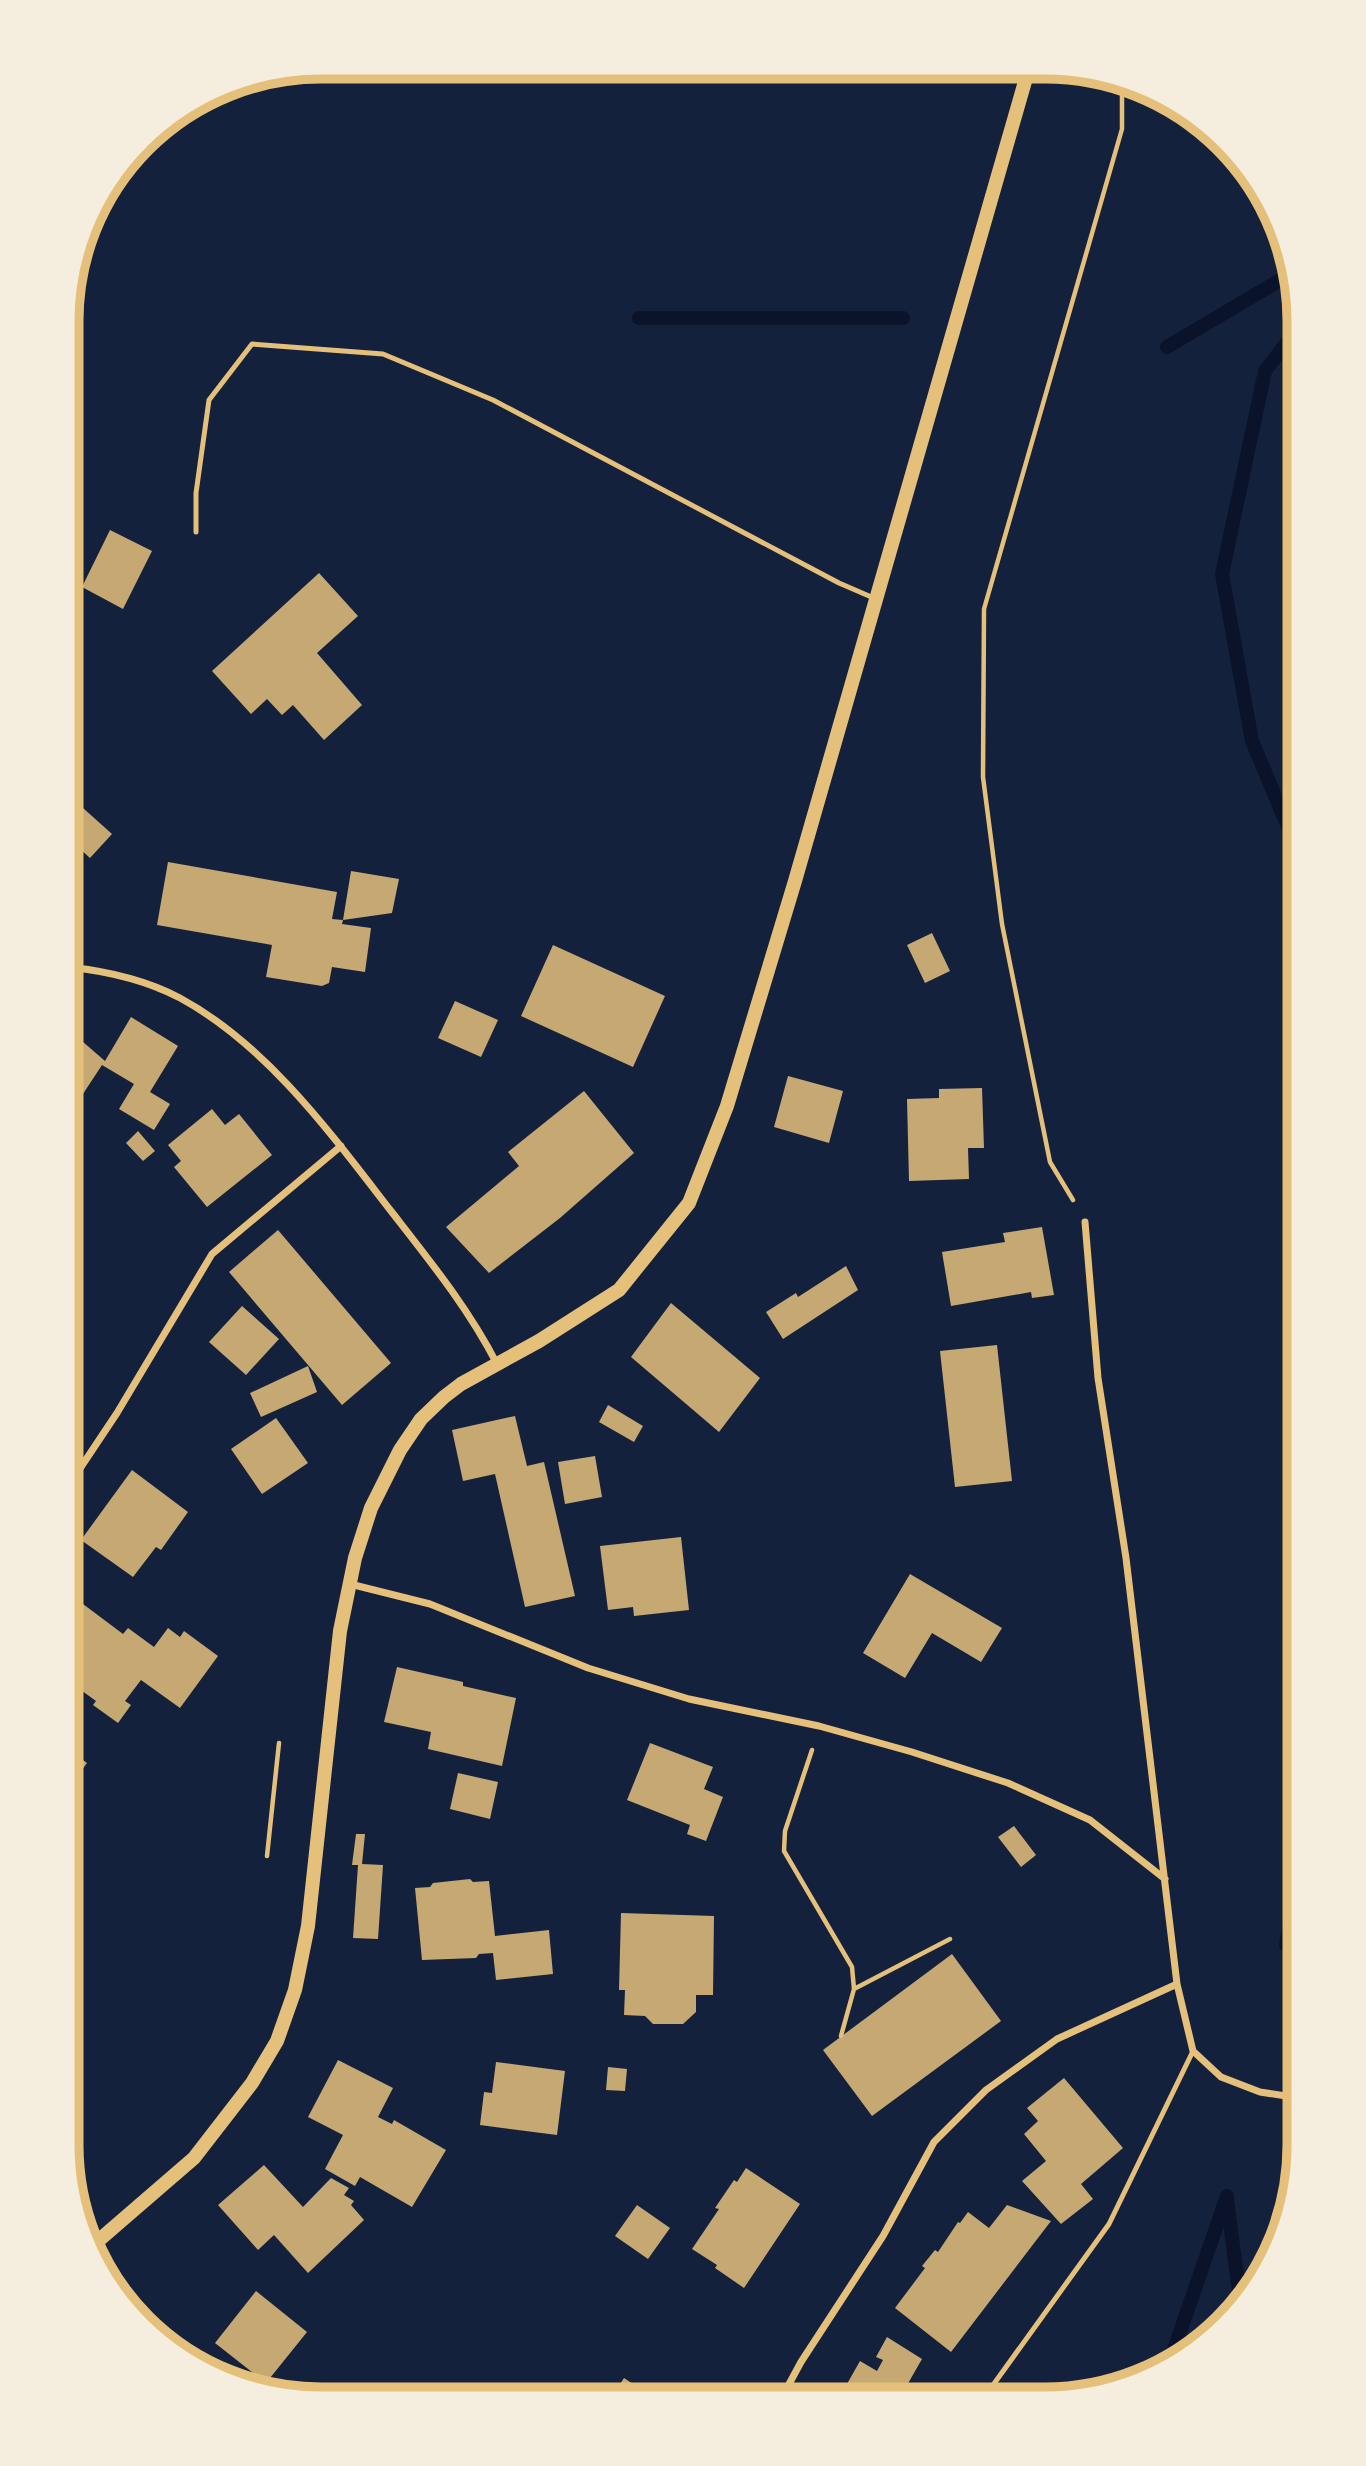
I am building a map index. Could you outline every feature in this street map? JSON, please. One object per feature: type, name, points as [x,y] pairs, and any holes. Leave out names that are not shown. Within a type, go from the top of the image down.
[{"type":"main road","points":[[98,2240],[194,2158],[252,2083],[277,2041],[295,1990],[307,1926],[340,1632],[371,1508],[400,1450],[421,1419],[444,1397],[619,1290],[689,1203],[727,1106],[795,881],[1026,79]]},
{"type":"street","points":[[79,969],[135,979],[180,998],[219,1024],[260,1058],[341,1146],[451,1288],[497,1364]]},
{"type":"street","points":[[79,1470],[117,1413],[212,1254],[341,1146]]},
{"type":"street","points":[[1085,1222],[1098,1378],[1126,1558],[1177,1984],[1193,2051],[1221,2077],[1260,2092],[1287,2096]]},
{"type":"street","points":[[350,1584],[430,1604],[588,1668],[676,1695],[819,1726],[1008,1783],[1090,1820],[1165,1879]]},
{"type":"street","points":[[787,2387],[801,2361],[883,2236],[934,2142],[986,2090],[1057,2039],[1177,1984]]},
{"type":"lane","points":[[197,532],[196,493],[209,400],[252,344],[383,354],[493,400],[839,583],[877,600]]},
{"type":"lane","points":[[992,2387],[1109,2224],[1193,2051]]},
{"type":"path","points":[[1085,1222],[1051,1162],[1002,924],[983,777],[984,609],[1122,129],[1122,92]]},
{"type":"path","points":[[819,1726],[785,1831],[784,1851],[852,1967],[854,1989],[841,2036]]},
{"type":"path","points":[[267,1856],[279,1743]]},
{"type":"path","points":[[854,1989],[950,1939]]},
{"type":"building","points":[[110,530],[152,551],[123,609],[82,587]]},
{"type":"building","points":[[319,573],[358,616],[317,653],[362,705],[324,740],[293,705],[282,715],[267,699],[251,714],[212,671]]},
{"type":"building","points":[[83,808],[112,834],[90,858],[79,848],[79,813]]},
{"type":"building","points":[[168,862],[337,892],[332,919],[343,920],[342,924],[371,928],[365,972],[332,967],[329,983],[322,986],[266,977],[272,945],[157,925]]},
{"type":"building","points":[[351,871],[399,879],[392,913],[343,920]]},
{"type":"building","points":[[932,933],[950,971],[925,983],[907,945]]},
{"type":"building","points":[[553,945],[665,996],[633,1067],[521,1016]]},
{"type":"building","points":[[455,1001],[498,1020],[481,1057],[438,1038]]},
{"type":"building","points":[[131,1017],[178,1046],[150,1092],[170,1104],[154,1130],[119,1109],[134,1084],[102,1065],[79,1100],[79,1038],[105,1061]]},
{"type":"building","points":[[788,1076],[843,1091],[829,1143],[774,1127]]},
{"type":"building","points":[[982,1088],[984,1148],[968,1148],[969,1179],[909,1181],[907,1099],[939,1098],[939,1089]]},
{"type":"building","points":[[584,1091],[634,1153],[560,1218],[489,1273],[446,1227],[519,1166],[508,1152]]},
{"type":"building","points":[[212,1109],[225,1125],[239,1114],[272,1155],[207,1207],[174,1167],[181,1161],[168,1145]]},
{"type":"building","points":[[138,1131],[155,1151],[143,1161],[126,1143]]},
{"type":"building","points":[[1042,1227],[1054,1295],[1032,1298],[1031,1292],[951,1306],[942,1252],[1005,1242],[1003,1233]]},
{"type":"building","points":[[278,1230],[391,1363],[342,1405],[229,1272]]},
{"type":"building","points":[[846,1266],[858,1290],[783,1339],[766,1312],[796,1293],[798,1297]]},
{"type":"building","points":[[671,1303],[760,1378],[719,1432],[631,1357]]},
{"type":"building","points":[[242,1306],[279,1339],[246,1375],[209,1342]]},
{"type":"building","points":[[997,1345],[1012,1481],[955,1487],[940,1351]]},
{"type":"building","points":[[308,1366],[317,1392],[261,1417],[250,1393]]},
{"type":"building","points":[[608,1405],[643,1426],[634,1442],[599,1422]]},
{"type":"building","points":[[515,1416],[527,1466],[544,1462],[575,1596],[525,1607],[495,1474],[463,1481],[452,1430]]},
{"type":"building","points":[[276,1418],[308,1463],[262,1494],[231,1449]]},
{"type":"building","points":[[595,1456],[602,1497],[565,1504],[558,1462]]},
{"type":"building","points":[[132,1470],[188,1512],[161,1550],[156,1547],[133,1577],[81,1540]]},
{"type":"building","points":[[681,1537],[689,1610],[634,1616],[633,1607],[608,1610],[600,1546]]},
{"type":"building","points":[[910,1574],[1002,1628],[981,1662],[932,1633],[905,1678],[863,1653]]},
{"type":"building","points":[[83,1604],[123,1634],[128,1628],[154,1647],[168,1628],[180,1637],[184,1631],[218,1656],[180,1708],[141,1680],[125,1701],[131,1705],[118,1723],[93,1705],[96,1701],[79,1689],[79,1610]]},
{"type":"building","points":[[397,1667],[463,1682],[463,1686],[516,1698],[502,1766],[428,1749],[431,1732],[384,1722]]},
{"type":"building","points":[[650,1743],[713,1767],[704,1789],[723,1797],[706,1841],[687,1834],[690,1825],[627,1800]]},
{"type":"building","points":[[79,1757],[87,1763],[79,1774]]},
{"type":"building","points":[[458,1773],[498,1782],[490,1819],[450,1809]]},
{"type":"building","points":[[1014,1826],[1036,1855],[1021,1867],[998,1837]]},
{"type":"building","points":[[356,1834],[365,1834],[362,1864],[383,1865],[378,1939],[353,1938],[358,1865],[352,1865]]},
{"type":"building","points":[[470,1879],[473,1882],[489,1881],[495,1936],[549,1930],[553,1974],[496,1980],[493,1953],[479,1954],[476,1958],[422,1960],[415,1888]]},
{"type":"building","points":[[621,1913],[714,1916],[713,1995],[696,1995],[696,2012],[683,2024],[653,2024],[645,2016],[624,2015],[625,1990],[619,1990]]},
{"type":"building","points":[[952,1954],[1001,2021],[872,2116],[823,2050]]},
{"type":"building","points":[[338,2060],[393,2088],[378,2117],[392,2124],[394,2120],[446,2150],[412,2207],[360,2177],[355,2186],[325,2169],[343,2135],[308,2117]]},
{"type":"building","points":[[496,2062],[565,2071],[557,2135],[480,2125],[484,2092],[492,2093]]},
{"type":"building","points":[[608,2067],[627,2069],[625,2091],[606,2090]]},
{"type":"building","points":[[1064,2078],[1123,2148],[1081,2184],[1093,2199],[1061,2224],[1022,2181],[1046,2161],[1024,2134],[1038,2121],[1027,2108]]},
{"type":"building","points":[[264,2165],[303,2207],[331,2178],[349,2188],[344,2195],[354,2201],[351,2205],[364,2220],[308,2273],[274,2235],[258,2250],[218,2205]]},
{"type":"building","points":[[746,2168],[800,2204],[744,2288],[715,2268],[717,2265],[692,2249],[719,2209],[715,2208],[734,2180],[737,2182]]},
{"type":"building","points":[[637,2205],[670,2228],[648,2259],[615,2236]]},
{"type":"building","points":[[1007,2205],[1051,2221],[951,2352],[895,2308],[925,2268],[922,2266],[935,2250],[938,2252],[968,2212],[989,2228]]},
{"type":"building","points":[[256,2291],[307,2332],[268,2381],[262,2380],[215,2343]]},
{"type":"building","points":[[887,2337],[922,2359],[906,2387],[845,2387],[860,2361],[877,2371],[883,2360],[876,2357]]},
{"type":"building","points":[[624,2378],[638,2387],[618,2387]]},
{"type":"waterway","points":[[1167,347],[1283,278]]},
{"type":"waterway","points":[[639,318],[903,318]]},
{"type":"waterway","points":[[1287,343],[1265,371],[1222,574],[1252,741],[1287,824]]},
{"type":"waterway","points":[[1286,1945],[1287,1939]]},
{"type":"waterway","points":[[1174,2350],[1227,2196]]},
{"type":"waterway","points":[[1227,2200],[1239,2290]]}]
